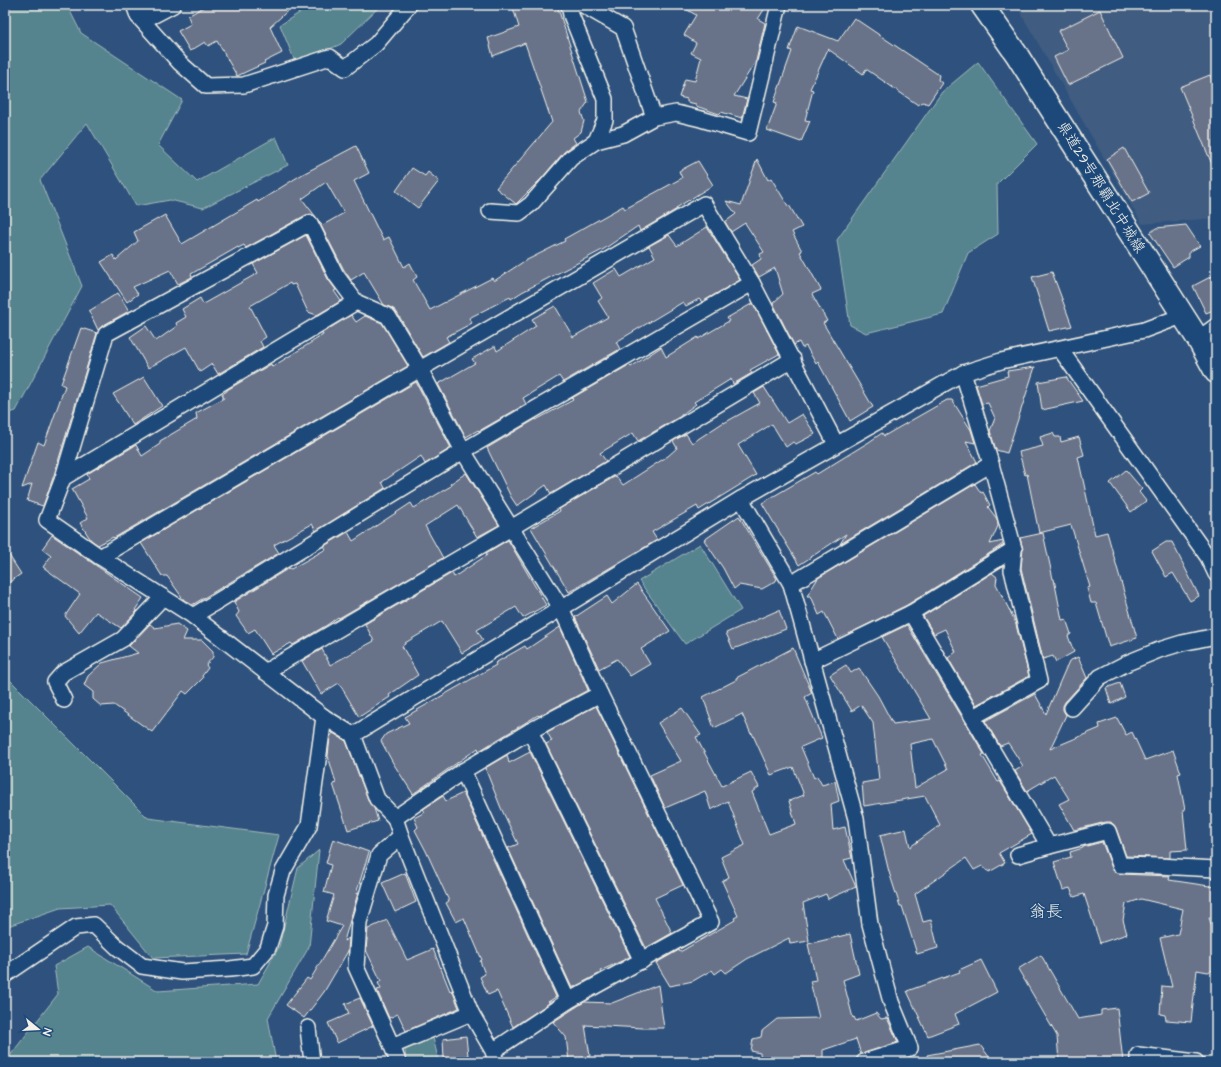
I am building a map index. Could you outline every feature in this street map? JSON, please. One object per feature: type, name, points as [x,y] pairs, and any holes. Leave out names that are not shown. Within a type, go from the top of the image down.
[{"type":"main road","name":"県道29号那覇北中城線","points":[[982,5],[1040,90],[1198,339],[1216,372]]},
{"type":"street","points":[[136,11],[154,16],[173,5]]},
{"type":"street","points":[[136,11],[180,63],[206,86],[214,86],[244,85],[330,57],[345,68],[376,44],[409,5]]},
{"type":"street","points":[[569,5],[571,15],[605,99],[605,120],[596,140]]},
{"type":"street","points":[[583,5],[623,28],[654,117]]},
{"type":"street","points":[[490,211],[519,213],[532,204],[571,158],[596,140],[623,134],[654,117],[676,113],[707,120],[748,133],[779,5]]},
{"type":"street","points":[[100,558],[420,369],[704,204],[752,283],[836,444]]},
{"type":"street","points":[[310,222],[336,275],[356,302],[388,316],[420,369],[463,451],[561,608],[600,694],[711,922],[568,1001],[494,1056],[471,1013],[395,818],[377,799],[353,735],[324,717],[193,616],[100,558],[47,520],[63,478],[106,334],[310,222]]},
{"type":"street","points":[[193,616],[463,451],[752,283]]},
{"type":"street","points":[[63,478],[356,302]]},
{"type":"street","points":[[353,735],[741,500],[836,444],[962,373],[1001,362],[1144,330],[1182,316]]},
{"type":"street","points":[[1198,339],[1216,326]]},
{"type":"street","points":[[1060,349],[1208,557],[1216,574]]},
{"type":"street","points":[[265,672],[511,528],[793,359]]},
{"type":"street","points":[[962,373],[992,464],[1014,549],[1012,570],[1039,681],[973,717]]},
{"type":"street","points":[[791,584],[992,464]]},
{"type":"street","points":[[741,500],[791,584],[856,819],[870,924],[891,1002],[910,1048],[864,1062]]},
{"type":"street","points":[[812,661],[911,613],[1014,549]]},
{"type":"street","points":[[64,700],[55,682],[63,672],[123,639],[163,597]]},
{"type":"street","points":[[911,613],[1049,846]]},
{"type":"street","points":[[1072,708],[1100,677],[1127,663],[1159,650],[1182,643],[1216,636]]},
{"type":"street","points":[[395,818],[463,771],[530,731],[600,694]]},
{"type":"street","points":[[5,975],[76,927],[94,925],[117,947],[142,966],[182,972],[253,966],[268,948],[275,926],[276,895],[283,871],[309,826],[324,717]]},
{"type":"street","points":[[530,731],[642,961]]},
{"type":"street","points":[[463,771],[568,1001]]},
{"type":"street","points":[[1018,856],[1049,846],[1108,831],[1120,865],[1216,869]]},
{"type":"street","points":[[398,1062],[356,968],[359,922],[379,855],[401,836]]},
{"type":"street","points":[[392,1046],[471,1013]]},
{"type":"street","points":[[308,1028],[312,1062]]},
{"type":"street","points":[[1138,1062],[1138,1055],[1196,1062]]},
{"type":"shaded area","points":[[1016,5],[1216,5],[1216,218],[1142,224]]},
{"type":"green space","points":[[5,5],[67,5],[81,33],[182,100],[158,145],[197,182],[276,137],[288,165],[203,208],[170,200],[136,206],[87,123],[40,180],[82,286],[16,411],[5,414]]},
{"type":"green space","points":[[312,5],[381,5],[341,44],[296,64],[280,25]]},
{"type":"green space","points":[[978,62],[1037,144],[997,184],[998,234],[968,253],[943,314],[866,333],[850,325],[837,240],[942,92]]},
{"type":"green space","points":[[700,544],[741,610],[685,644],[639,581]]},
{"type":"green space","points":[[5,675],[148,818],[279,835],[246,954],[153,958],[110,905],[60,908],[5,927]]},
{"type":"green space","points":[[319,850],[309,947],[268,1018],[276,1062],[5,1062],[58,994],[54,966],[88,947],[158,991],[258,984],[279,947],[298,868]]},
{"type":"green space","points":[[433,1038],[439,1062],[406,1062],[405,1050]]},
{"type":"building","points":[[207,5],[294,5],[270,27],[282,53],[237,76],[217,41],[208,46],[205,42],[190,51],[178,31],[191,24],[188,16]]},
{"type":"building","points":[[512,5],[557,5],[588,102],[581,112],[584,121],[581,132],[573,138],[576,143],[564,152],[542,178],[516,204],[496,188],[552,122],[525,43],[493,56],[488,38],[519,27]]},
{"type":"building","points":[[679,5],[767,5],[758,19],[765,23],[756,61],[734,96],[747,99],[742,118],[721,112],[719,114],[696,106],[696,104],[687,102],[687,99],[679,97],[685,79],[695,81],[701,58],[691,53],[696,43],[684,35],[696,15]]},
{"type":"building","points":[[1100,10],[1123,58],[1068,85],[1054,57],[1068,50],[1058,31]]},
{"type":"building","points":[[854,18],[939,75],[938,80],[942,83],[928,104],[923,102],[918,105],[866,69],[863,74],[828,49],[810,89],[813,90],[805,120],[810,121],[801,142],[767,130],[777,103],[774,102],[792,51],[789,50],[798,26],[838,41]]},
{"type":"building","points":[[1210,75],[1216,88],[1216,174],[1180,87]]},
{"type":"building","points":[[356,146],[369,173],[354,181],[383,240],[389,237],[404,267],[410,263],[417,277],[413,280],[430,310],[492,278],[494,281],[523,262],[565,241],[564,239],[623,206],[625,209],[682,178],[679,171],[698,161],[713,185],[640,231],[638,226],[604,249],[511,299],[510,297],[469,318],[472,323],[446,337],[449,342],[423,357],[396,311],[384,305],[364,272],[351,280],[344,270],[318,220],[323,225],[344,213],[326,182],[302,199],[316,217],[311,214],[306,215],[246,248],[244,245],[238,247],[191,274],[192,277],[178,284],[170,270],[133,287],[138,294],[127,302],[101,262],[113,255],[116,260],[138,241],[134,232],[165,215],[182,244],[257,200],[258,202],[301,175]]},
{"type":"building","points":[[1124,148],[1149,193],[1132,202],[1107,159]]},
{"type":"building","points":[[757,159],[768,180],[771,178],[802,227],[792,232],[802,251],[800,252],[821,290],[812,294],[827,321],[823,323],[873,407],[850,421],[818,362],[816,364],[806,346],[802,348],[799,342],[794,345],[773,303],[783,294],[775,268],[759,277],[752,265],[761,259],[760,254],[764,252],[745,223],[731,232],[725,222],[736,214],[726,201],[741,205]]},
{"type":"building","points":[[412,168],[425,176],[428,172],[439,181],[418,208],[396,191]]},
{"type":"building","points":[[1186,225],[1200,246],[1189,252],[1189,257],[1173,267],[1150,233],[1156,228]]},
{"type":"building","points":[[707,227],[740,280],[702,302],[699,299],[686,306],[683,302],[616,342],[620,349],[563,382],[559,376],[523,398],[526,404],[466,437],[438,384],[475,363],[472,359],[495,346],[497,351],[536,326],[532,319],[555,306],[573,337],[608,317],[598,301],[602,298],[593,283],[616,269],[621,277],[655,257],[649,246],[669,235],[677,246]]},
{"type":"building","points":[[306,235],[328,279],[336,290],[334,291],[341,301],[317,315],[308,312],[295,284],[291,285],[290,283],[250,306],[266,337],[260,341],[263,347],[218,374],[212,364],[200,372],[186,347],[148,368],[130,337],[146,326],[156,341],[177,326],[176,323],[186,317],[182,309],[200,298],[203,304],[258,273],[253,264]]},
{"type":"building","points":[[1052,272],[1072,326],[1049,331],[1032,277]]},
{"type":"building","points":[[1216,274],[1216,309],[1206,313],[1193,286]]},
{"type":"building","points":[[118,293],[129,311],[102,326],[98,330],[89,311]]},
{"type":"building","points":[[753,303],[779,354],[750,370],[752,373],[733,384],[731,379],[694,402],[696,404],[681,416],[638,441],[633,433],[600,453],[606,461],[551,494],[546,485],[517,506],[487,448],[536,419],[573,400],[572,398],[629,365],[631,367],[661,347],[666,357],[698,337],[698,339],[729,321],[727,318]]},
{"type":"building","points":[[351,315],[356,322],[365,316],[382,323],[408,366],[114,538],[113,537],[98,545],[91,540],[80,523],[88,518],[72,489],[89,479],[87,474],[136,445],[142,456],[160,444],[160,441],[197,419],[196,413],[224,398],[222,394],[227,390],[271,364],[272,367],[323,335],[322,333]]},
{"type":"building","points":[[81,328],[97,333],[54,475],[43,506],[27,501],[32,484],[22,488],[38,442],[44,445],[65,386],[61,384]]},
{"type":"building","points":[[1035,367],[1007,453],[996,450],[990,431],[995,418],[988,403],[982,404],[976,385],[1008,376],[1007,371]]},
{"type":"building","points":[[144,377],[162,406],[133,425],[113,394]]},
{"type":"building","points":[[1066,377],[1083,401],[1042,410],[1038,382]]},
{"type":"building","points":[[416,382],[451,448],[425,464],[421,456],[382,482],[385,488],[316,531],[312,524],[274,545],[279,553],[192,605],[184,600],[167,576],[162,576],[141,543]]},
{"type":"building","points":[[764,387],[787,423],[802,414],[815,434],[796,444],[793,442],[786,447],[772,424],[738,445],[756,475],[699,510],[697,506],[652,532],[657,540],[569,592],[531,528],[560,511],[559,509],[616,476],[623,485],[668,456],[677,448],[673,441],[686,434],[692,443],[724,422],[760,403],[754,393]]},
{"type":"building","points":[[947,400],[952,400],[971,430],[975,443],[966,441],[977,462],[840,544],[846,534],[799,565],[762,503],[815,472],[817,474],[882,433],[884,436]]},
{"type":"building","points":[[1053,433],[1055,437],[1060,437],[1061,442],[1079,437],[1084,455],[1078,457],[1095,535],[1107,532],[1137,638],[1109,647],[1096,603],[1091,603],[1087,588],[1090,587],[1071,525],[1039,533],[1027,474],[1025,475],[1019,452],[1043,446],[1040,437]]},
{"type":"building","points":[[1126,470],[1142,489],[1139,492],[1146,501],[1131,512],[1110,483]]},
{"type":"building","points":[[466,473],[499,525],[477,537],[458,505],[425,526],[443,558],[339,618],[338,617],[293,645],[291,643],[271,654],[255,629],[248,633],[236,616],[239,612],[234,602],[289,568],[291,569],[326,549],[324,546],[348,532],[353,541],[411,503],[414,508],[451,486],[450,484]]},
{"type":"building","points":[[975,484],[981,493],[983,492],[990,505],[988,507],[997,519],[998,526],[990,544],[1003,541],[1003,544],[907,605],[838,639],[824,612],[819,615],[811,596],[807,596],[818,578]]},
{"type":"building","points":[[739,516],[777,579],[762,589],[739,585],[734,589],[723,568],[704,540]]},
{"type":"building","points":[[1043,533],[1062,620],[1066,619],[1071,634],[1068,636],[1074,652],[1056,662],[1053,656],[1043,659],[1021,568],[1023,549],[1020,538]]},
{"type":"building","points":[[52,535],[143,598],[135,610],[137,611],[121,628],[96,612],[79,633],[65,616],[80,594],[43,567],[51,556],[42,549]]},
{"type":"building","points":[[508,540],[546,605],[523,618],[516,607],[477,630],[483,640],[462,653],[442,621],[405,643],[402,646],[418,675],[389,695],[390,697],[359,717],[339,683],[321,694],[302,661],[322,649],[330,665],[374,641],[365,624],[452,573],[454,577],[487,555],[486,553]]},
{"type":"building","points":[[1166,542],[1172,542],[1199,596],[1190,601],[1173,573],[1166,577],[1152,551]]},
{"type":"building","points":[[5,549],[21,574],[5,585]]},
{"type":"building","points":[[992,573],[997,577],[996,584],[1015,621],[1029,676],[976,705],[948,658],[956,652],[945,629],[934,634],[923,616]]},
{"type":"building","points":[[637,584],[670,631],[641,649],[650,664],[630,676],[617,659],[599,669],[575,617],[607,596],[612,604]]},
{"type":"building","points":[[779,610],[786,629],[733,649],[726,633]]},
{"type":"building","points":[[150,624],[155,628],[177,624],[187,631],[183,640],[202,640],[213,651],[213,657],[206,665],[208,668],[202,676],[203,678],[187,694],[183,691],[152,732],[114,705],[101,706],[93,699],[93,692],[84,685],[88,676],[102,663],[138,653],[129,646]]},
{"type":"building","points":[[907,625],[984,754],[982,755],[998,782],[1000,781],[1032,834],[999,853],[1005,863],[989,872],[982,866],[974,870],[966,858],[915,894],[923,922],[931,920],[938,948],[917,954],[902,906],[900,906],[889,872],[880,835],[906,829],[910,847],[940,825],[925,796],[864,806],[862,783],[879,780],[873,723],[861,705],[852,711],[830,675],[846,665],[851,673],[859,668],[878,696],[893,724],[931,719],[882,637]],"holes":[[[933,739],[948,769],[915,788],[910,744]]]},
{"type":"building","points":[[560,627],[588,690],[539,716],[538,715],[479,751],[478,748],[413,794],[381,741],[386,734],[409,723],[405,717],[496,665],[495,663],[525,646],[527,649]]},
{"type":"building","points":[[793,648],[812,693],[805,697],[822,738],[801,747],[814,778],[817,776],[822,785],[835,781],[839,801],[831,804],[833,830],[845,827],[852,858],[844,860],[856,887],[828,899],[826,894],[803,903],[809,941],[790,944],[789,938],[747,959],[726,973],[722,969],[715,974],[712,970],[693,981],[670,986],[656,963],[679,950],[680,952],[735,920],[734,918],[738,916],[722,881],[729,877],[721,857],[745,845],[728,801],[711,810],[705,791],[665,808],[650,775],[681,761],[658,723],[682,708],[701,735],[696,737],[722,786],[751,772],[759,787],[752,792],[769,834],[796,824],[789,801],[804,795],[793,767],[771,775],[742,714],[714,728],[703,697]]},
{"type":"building","points":[[1078,657],[1087,678],[1065,702],[1063,710],[1066,715],[1050,749],[1100,728],[1099,724],[1117,718],[1126,735],[1132,732],[1145,760],[1173,750],[1181,773],[1178,774],[1185,810],[1183,810],[1187,850],[1170,851],[1170,858],[1126,856],[1116,828],[1111,822],[1074,830],[1059,804],[1069,799],[1054,775],[1027,791],[1015,771],[1023,766],[1008,743],[1000,746],[985,721],[1035,694],[1046,714],[1069,661]]},
{"type":"building","points":[[1120,683],[1125,697],[1111,704],[1106,688]]},
{"type":"building","points":[[596,706],[683,885],[655,898],[672,933],[646,948],[546,744],[552,741],[547,732]]},
{"type":"building","points":[[333,733],[346,741],[369,802],[374,808],[378,821],[348,830],[333,784],[336,783],[328,756],[330,737]]},
{"type":"building","points":[[530,752],[630,957],[600,971],[601,973],[572,988],[508,848],[518,844],[501,808],[485,768],[507,755],[509,763]]},
{"type":"building","points":[[463,793],[556,997],[548,1002],[551,1002],[513,1027],[497,991],[488,995],[480,977],[485,974],[480,961],[482,960],[464,918],[456,922],[446,903],[449,901],[415,830],[418,827],[414,818],[425,812],[423,809],[443,796],[446,801]]},
{"type":"building","points":[[333,839],[369,852],[344,941],[349,938],[348,951],[324,992],[304,1018],[286,1005],[307,978],[310,980],[342,926],[326,921],[334,895],[324,892],[331,865],[326,863]]},
{"type":"building","points":[[1102,842],[1112,868],[1115,872],[1120,874],[1170,876],[1169,880],[1216,887],[1216,918],[1209,918],[1216,937],[1216,969],[1208,972],[1197,970],[1191,1022],[1166,1020],[1165,1015],[1160,1014],[1162,986],[1172,987],[1160,938],[1178,934],[1183,909],[1141,899],[1126,904],[1123,920],[1127,934],[1100,943],[1084,894],[1074,897],[1070,888],[1063,890],[1054,862],[1071,857],[1070,852]]},
{"type":"building","points":[[405,873],[416,902],[395,912],[382,883]]},
{"type":"building","points":[[387,920],[407,960],[433,949],[450,991],[452,990],[459,1008],[406,1031],[398,1014],[389,1018],[377,990],[381,989],[378,983],[381,981],[366,950],[368,929]]},
{"type":"building","points":[[850,934],[859,974],[843,980],[853,1018],[854,1017],[856,1021],[876,1013],[881,1019],[887,1018],[898,1042],[861,1054],[856,1039],[823,1050],[823,1062],[761,1062],[760,1053],[751,1051],[753,1039],[761,1037],[762,1031],[777,1019],[819,1018],[810,981],[816,980],[808,944]]},
{"type":"building","points":[[1041,955],[1078,1019],[1101,1015],[1101,1010],[1117,1008],[1123,1062],[1059,1062],[1057,1036],[1018,969]]},
{"type":"building","points":[[981,960],[997,992],[955,1014],[959,1024],[928,1036],[907,991],[960,972],[959,970]]},
{"type":"building","points":[[658,985],[664,1028],[585,1025],[590,1056],[569,1061],[566,1037],[553,1022],[584,1002],[612,1003]]},
{"type":"building","points":[[360,998],[373,1026],[337,1043],[328,1023],[349,1014],[345,1004]]},
{"type":"building","points":[[466,1036],[468,1056],[444,1059],[443,1039]]},
{"type":"building","points":[[980,1045],[993,1062],[928,1062],[927,1055]]},
{"type":"district","name":"翁長","points":[[1046,912]]}]
